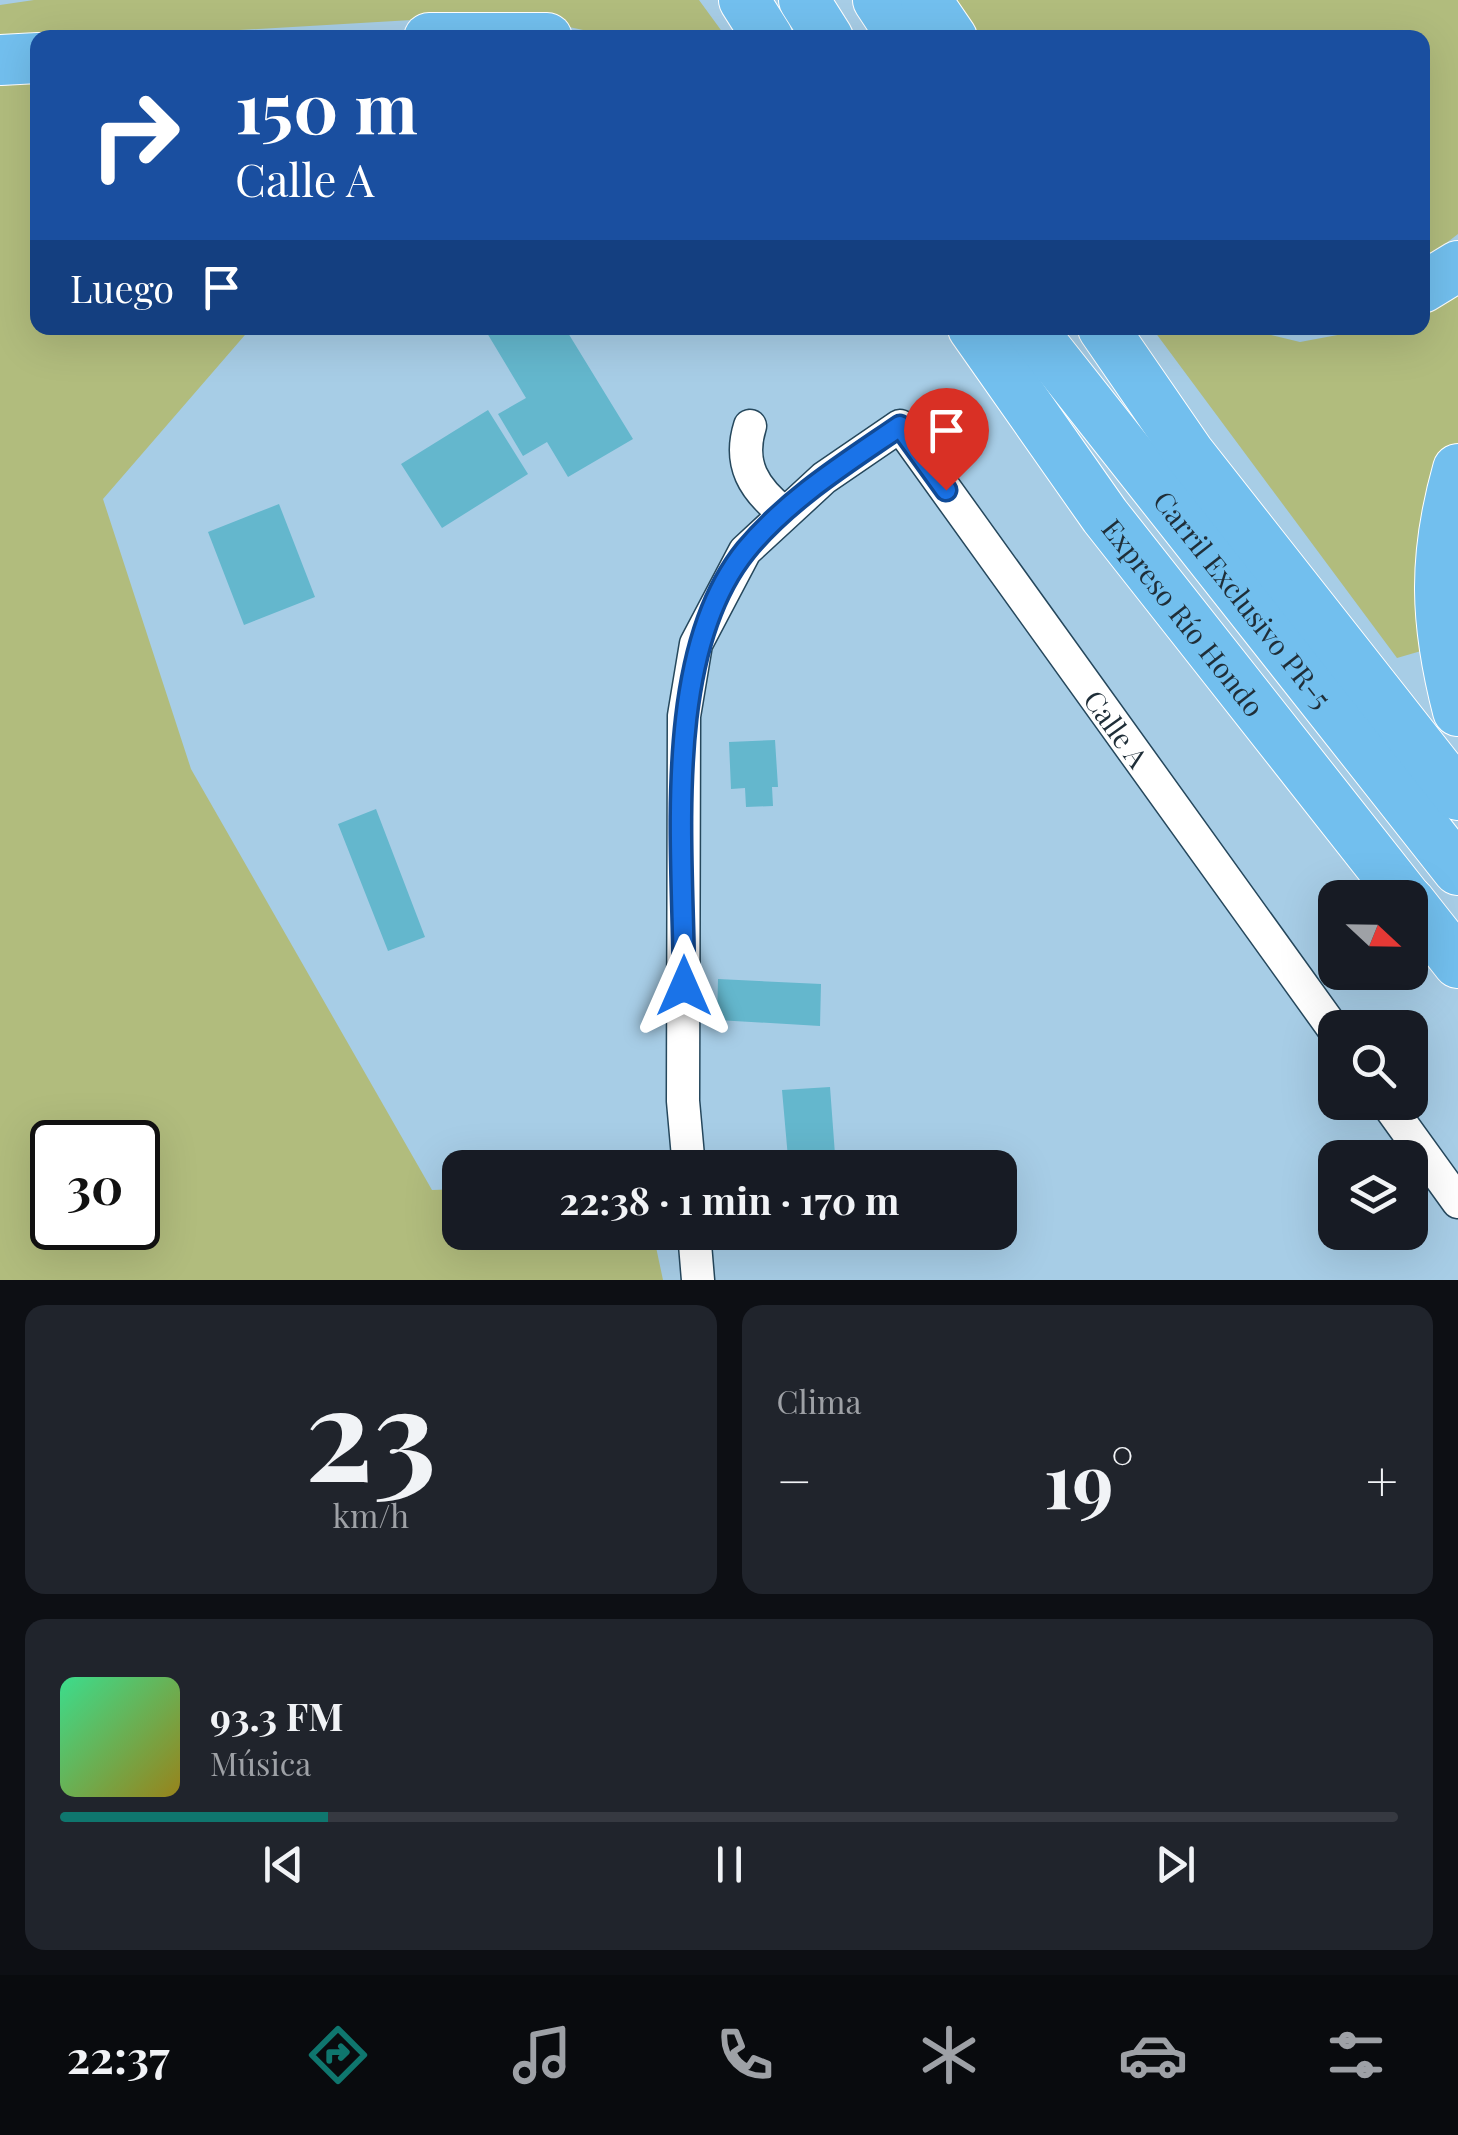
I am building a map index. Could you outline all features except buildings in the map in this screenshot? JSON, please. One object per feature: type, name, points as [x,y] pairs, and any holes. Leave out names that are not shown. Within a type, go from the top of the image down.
[{"type":"highway","points":[[744,0],[763,30]]},
{"type":"highway","points":[[804,0],[823,30]]},
{"type":"highway","points":[[878,0],[898,30]]},
{"type":"highway","points":[[926,0],[947,30]]},
{"type":"highway","points":[[0,60],[30,58]]},
{"type":"highway","points":[[1430,283],[1458,266]]},
{"type":"highway","points":[[955,335],[1008,377]]},
{"type":"highway","name":"Expreso Río Hondo","points":[[978,335],[1106,516],[1392,880]]},
{"type":"highway","name":"Carril Exclusivo PR-5","points":[[1036,335],[1458,870]]},
{"type":"highway","points":[[1108,335],[1189,453],[1458,795]]},
{"type":"highway","points":[[1458,468],[1444,524],[1438,587],[1439,624],[1458,711]]},
{"type":"highway","name":"Expreso Río Hondo","points":[[1428,926],[1458,964]]},
{"type":"street","points":[[688,1150],[684,1102],[684,716],[696,644],[725,584],[745,551],[783,512],[753,482],[744,452],[750,426]]},
{"type":"street","name":"Calle A","points":[[783,512],[824,478],[900,426],[1319,1010]]},
{"type":"street","points":[[1399,1120],[1458,1202]]},
{"type":"street","points":[[696,1250],[698,1280]]},
{"type":"green space","points":[[34,0],[699,0],[721,30],[583,30],[480,16],[240,30],[30,30],[30,40],[0,46],[0,5]]},
{"type":"green space","points":[[941,0],[1458,0],[1458,234],[1430,256],[1430,30],[962,30]]},
{"type":"green space","points":[[30,84],[30,335],[245,335],[103,499],[191,769],[432,1190],[442,1190],[442,1250],[657,1250],[663,1280],[0,1280],[0,86]]},
{"type":"green space","points":[[1458,289],[1458,448],[1421,651],[1397,658],[1157,335],[1271,335],[1300,342],[1338,335],[1430,335],[1430,305]]},
{"type":"route","points":[[684,986],[684,716],[696,644],[725,584],[745,551],[782,512],[900,426],[946,490]]}]
